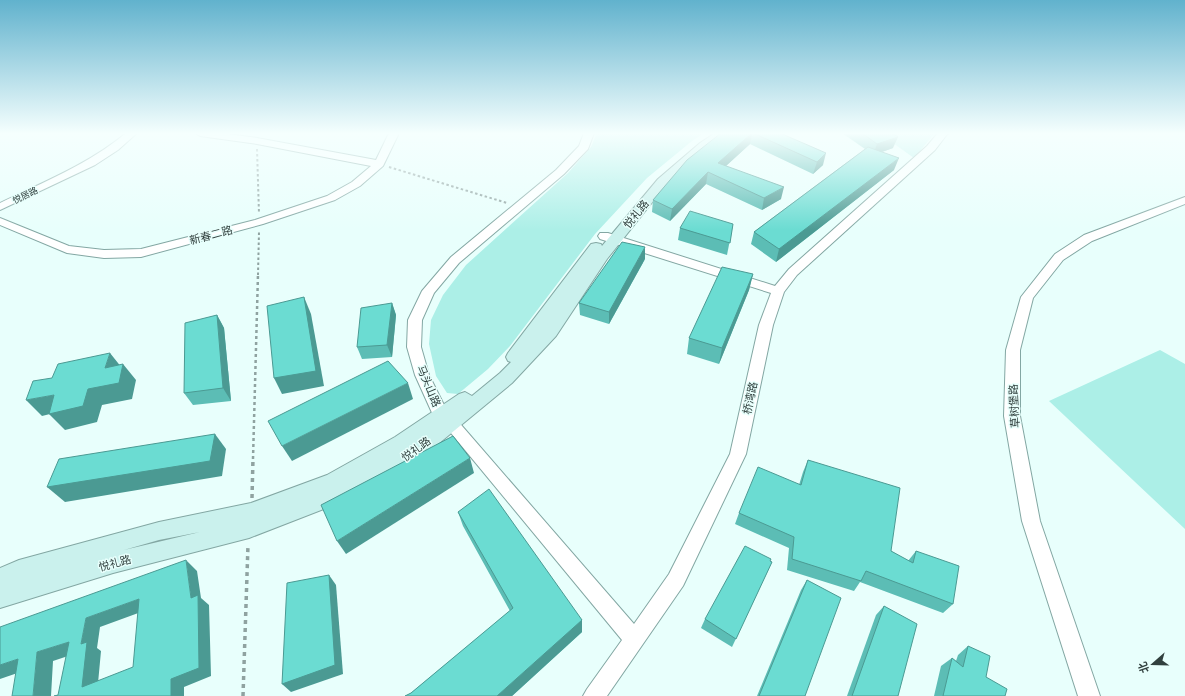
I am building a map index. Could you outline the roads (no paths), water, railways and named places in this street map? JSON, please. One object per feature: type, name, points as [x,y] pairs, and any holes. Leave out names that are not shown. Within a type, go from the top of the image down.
[{"type":"main road","name":"悦礼路","points":[[0,597],[250,520],[340,494],[408,458],[446,419],[506,378],[550,332],[602,256],[609,238],[653,178],[668,165]]},
{"type":"main road","name":"悦礼路","points":[[609,238],[662,182],[681,165]]},
{"type":"main road","name":"悦礼路","points":[[0,578],[39,565],[159,531],[250,520]]},
{"type":"main road","points":[[0,608],[113,563]]},
{"type":"main road","points":[[0,573],[39,565]]},
{"type":"street","name":"悦居路","points":[[0,207],[86,165]]},
{"type":"street","name":"新春二路","points":[[0,221],[67,249],[104,254],[141,252],[259,222],[332,198],[356,184],[377,165]]},
{"type":"street","name":"马头山路","points":[[566,165],[455,260],[428,291],[415,320],[414,347],[422,375],[446,419],[635,640]]},
{"type":"street","name":"桥湾路","points":[[594,696],[676,580],[738,454],[766,325],[778,291],[793,272],[912,165]]},
{"type":"street","name":"草树堡路","points":[[1089,696],[1030,521],[1012,416],[1013,350],[1027,297],[1059,257],[1088,238],[1185,200]]},
{"type":"street","points":[[609,238],[778,291]]}]
